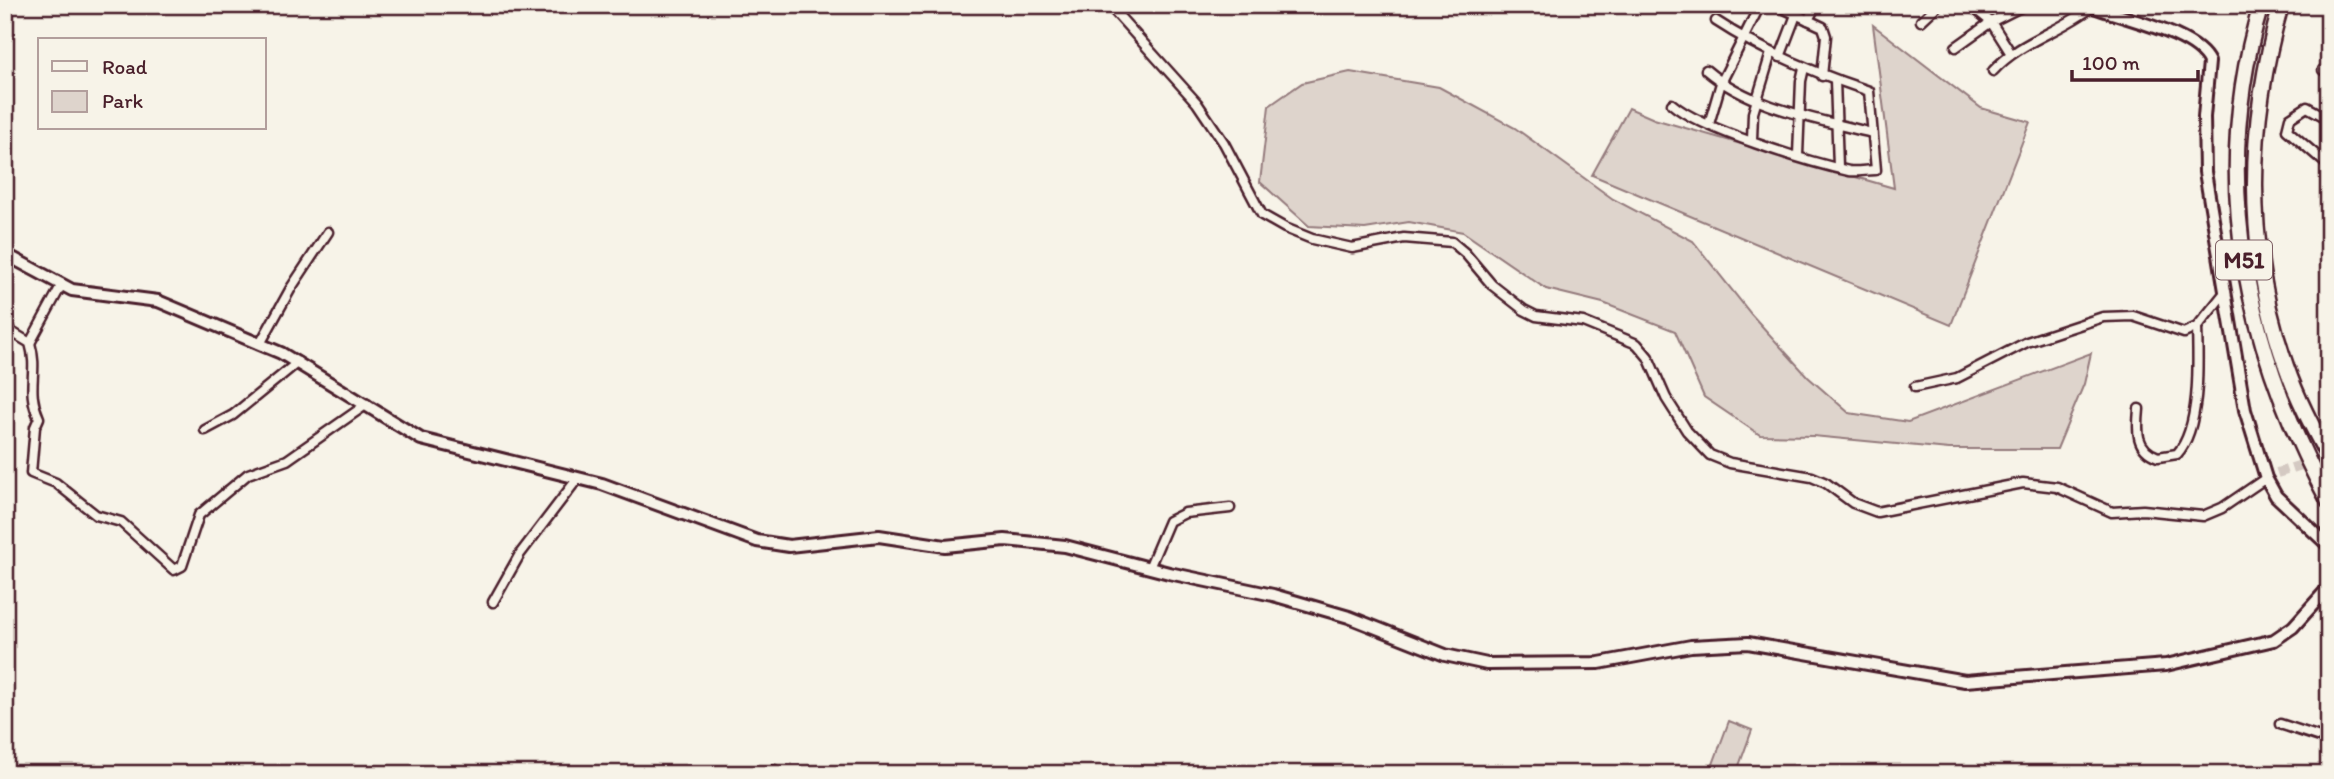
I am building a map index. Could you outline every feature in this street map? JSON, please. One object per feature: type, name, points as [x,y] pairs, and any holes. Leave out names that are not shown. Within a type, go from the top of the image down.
[{"type":"highway","name":"M51","points":[[2261,5],[2249,58],[2239,132],[2237,182],[2243,257],[2253,311],[2270,374],[2303,454],[2329,502]]},
{"type":"highway","name":"M51","points":[[2281,5],[2265,66],[2256,126],[2256,229],[2264,278],[2285,365],[2329,458]]},
{"type":"street","points":[[1109,5],[1203,111],[1224,143],[1262,215],[1303,235],[1352,248],[1404,238],[1452,242],[1492,285],[1524,310],[1545,318],[1583,322],[1637,344],[1648,357],[1666,398],[1687,431],[1710,455],[1730,463],[1812,477],[1826,483],[1853,503],[1877,512],[2023,483],[2057,487],[2112,512],[2143,510],[2203,516],[2222,508],[2271,475]]},
{"type":"street","points":[[1709,124],[1721,83],[1760,5]]},
{"type":"street","points":[[1776,5],[1823,27],[1826,36],[1822,76]]},
{"type":"street","points":[[1808,20],[1816,5]]},
{"type":"street","points":[[1921,20],[1938,5]]},
{"type":"street","points":[[1970,5],[1991,22],[2010,52]]},
{"type":"street","points":[[1956,47],[1991,22],[2025,5]]},
{"type":"street","points":[[1993,71],[2010,52],[2062,28],[2090,6],[2135,20],[2199,48],[2206,55],[2210,85],[2204,117],[2204,165],[2240,388],[2277,496],[2329,547]]},
{"type":"street","points":[[1780,57],[1796,15]]},
{"type":"street","points":[[1672,104],[1682,113],[1709,124],[1798,155],[1852,172],[1876,170],[1868,91],[1822,76],[1771,53],[1744,40],[1716,21]]},
{"type":"street","points":[[1752,140],[1757,99],[1771,53]]},
{"type":"street","points":[[1798,155],[1804,68]]},
{"type":"street","points":[[1706,70],[1721,83],[1757,99],[1872,133]]},
{"type":"street","points":[[1835,80],[1838,167]]},
{"type":"street","points":[[2329,119],[2307,107],[2290,118],[2287,130],[2329,166]]},
{"type":"street","points":[[260,344],[290,288],[328,232]]},
{"type":"street","points":[[5,254],[61,286],[81,292],[158,301],[260,344],[298,362],[421,439],[578,478],[774,545],[806,545],[879,536],[945,546],[1024,540],[1065,546],[1311,606],[1349,617],[1445,655],[1487,664],[1618,662],[1681,647],[1748,643],[1965,681],[2166,665],[2274,640],[2293,627],[2329,587]]},
{"type":"street","points":[[30,343],[61,286]]},
{"type":"street","points":[[1915,387],[1957,378],[2027,342],[2103,317],[2133,316],[2177,332],[2197,327],[2226,290]]},
{"type":"street","points":[[2138,409],[2137,434],[2141,446],[2158,457],[2177,454],[2190,429],[2197,379],[2197,327]]},
{"type":"street","points":[[5,328],[30,343],[34,355],[32,406],[39,418],[35,427],[31,473],[69,492],[96,515],[121,522],[174,570],[182,566],[199,515],[248,474],[287,460],[367,404]]},
{"type":"street","points":[[205,430],[233,415],[298,362]]},
{"type":"street","points":[[494,603],[520,554],[578,478]]},
{"type":"street","points":[[1149,568],[1169,521],[1185,513],[1230,508]]},
{"type":"street","points":[[2280,724],[2329,740]]},
{"type":"green space","points":[[1873,25],[1981,108],[2030,122],[1951,325],[1592,175],[1629,108],[1654,119],[1894,188]]},
{"type":"green space","points":[[1350,72],[1439,87],[1515,128],[1613,199],[1693,241],[1751,314],[1808,377],[1849,413],[1908,422],[2091,353],[2084,384],[2057,449],[1949,449],[1813,436],[1760,435],[1704,397],[1675,331],[1603,303],[1546,289],[1463,232],[1409,222],[1365,229],[1309,226],[1260,182],[1269,106],[1302,83]]},
{"type":"green space","points":[[1729,721],[1752,730],[1736,774],[1712,767]]},
{"type":"tunnel","points":[[2277,473],[2329,456]]}]
